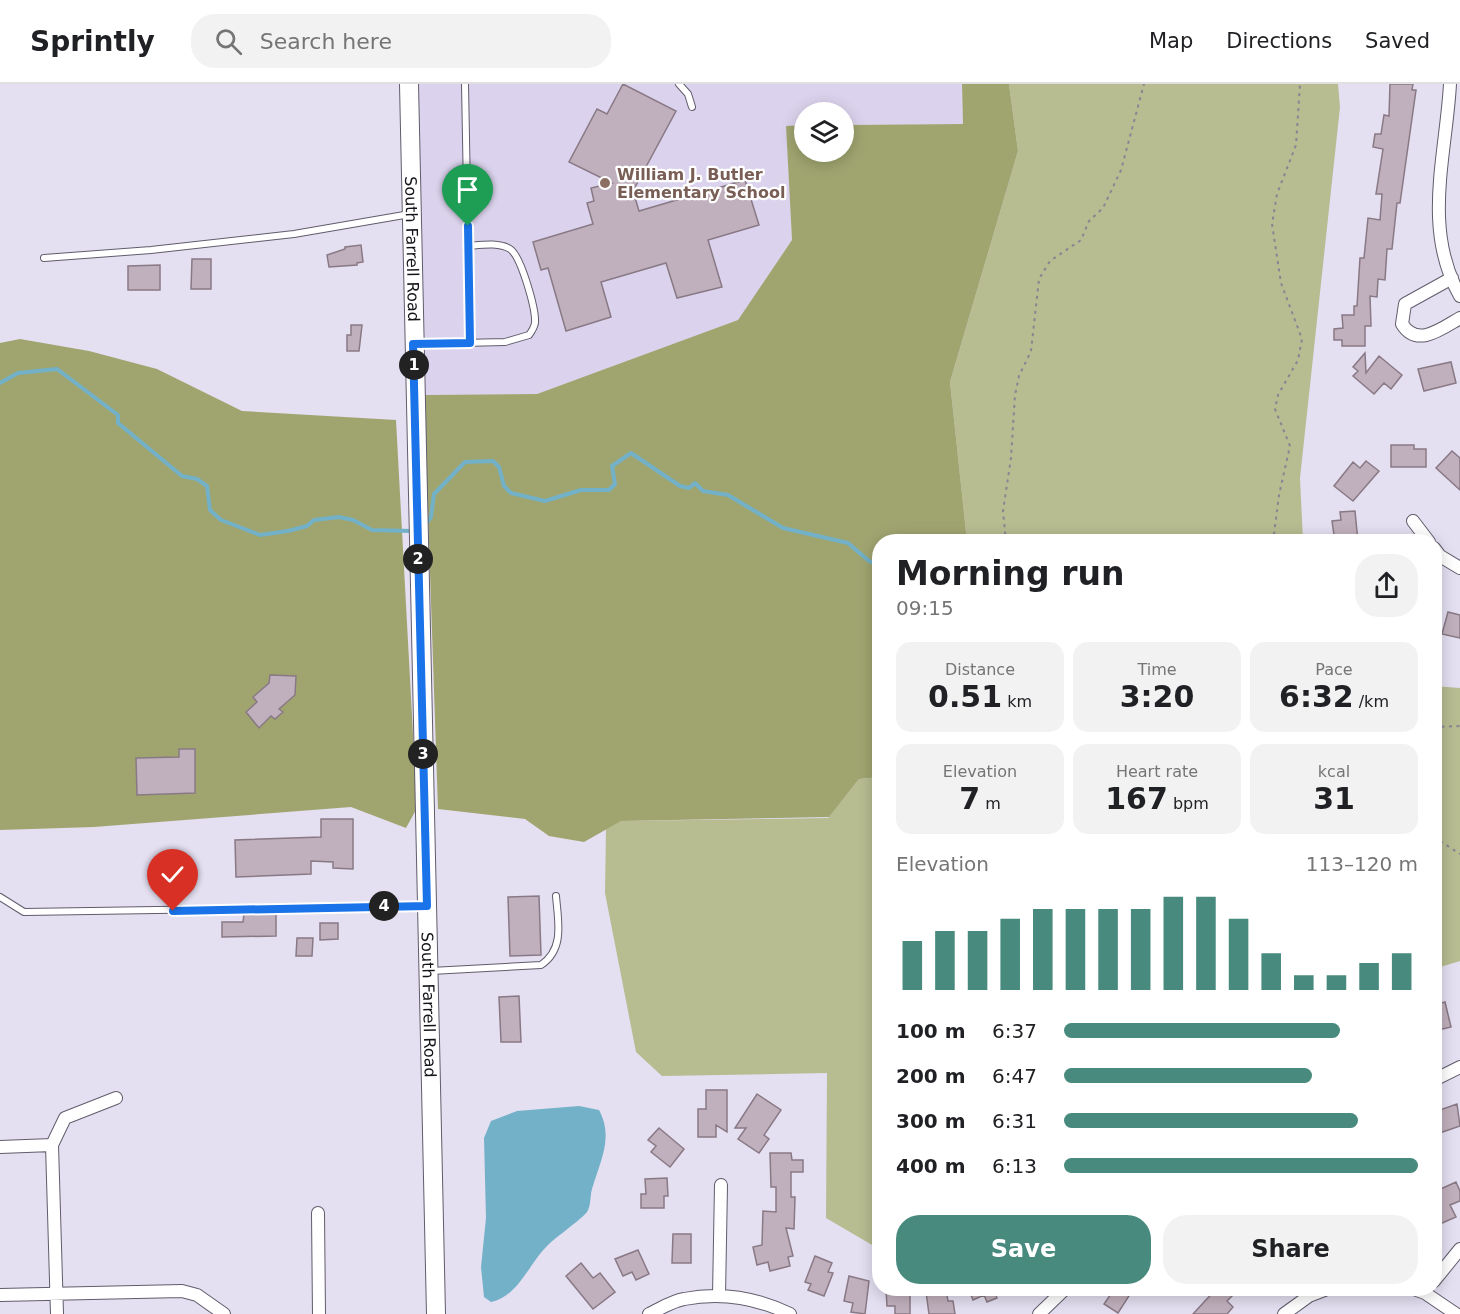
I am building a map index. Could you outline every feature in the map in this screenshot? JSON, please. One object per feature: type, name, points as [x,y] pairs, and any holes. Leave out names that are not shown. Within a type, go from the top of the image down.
[{"type":"street","name":"South Farrell Road","points":[[409,84],[436,1314]]},
{"type":"street","points":[[1450,84],[1437,186],[1439,238],[1460,296]]},
{"type":"street","points":[[1452,278],[1406,304],[1402,324],[1408,334],[1417,337],[1430,335],[1460,318]]},
{"type":"street","points":[[1413,521],[1423,534]]},
{"type":"street","points":[[1442,557],[1460,568]]},
{"type":"street","points":[[1442,1076],[1460,1067]]},
{"type":"street","points":[[57,1314],[52,1145],[64,1118],[116,1098]]},
{"type":"street","points":[[0,1147],[52,1145]]},
{"type":"street","points":[[719,1296],[721,1185]]},
{"type":"street","points":[[318,1214],[319,1314]]},
{"type":"street","points":[[1442,1271],[1460,1249]]},
{"type":"street","points":[[0,1295],[182,1291],[197,1295],[224,1314]]},
{"type":"street","points":[[649,1314],[682,1299],[719,1296],[758,1300],[790,1314]]},
{"type":"street","points":[[1039,1314],[1058,1296]]},
{"type":"street","points":[[1284,1314],[1310,1296]]},
{"type":"street","points":[[1434,1296],[1458,1314]]},
{"type":"lane","points":[[465,84],[470,343]]},
{"type":"lane","points":[[679,84],[688,94],[692,107]]},
{"type":"lane","points":[[44,258],[151,250],[294,234],[411,214]]},
{"type":"lane","points":[[413,344],[519,340],[529,335],[535,322],[518,257],[510,249],[500,245],[468,246]]},
{"type":"lane","points":[[428,971],[541,965],[549,959],[559,937],[556,896]]},
{"type":"lane","points":[[0,897],[24,912],[427,906]]},
{"type":"path","points":[[1005,534],[1003,511],[1011,458],[1015,395],[1031,351],[1039,279],[1050,261],[1081,240],[1089,221],[1103,208],[1121,170],[1144,84]]},
{"type":"path","points":[[1274,534],[1279,495],[1290,446],[1275,409],[1278,395],[1298,360],[1302,339],[1281,283],[1272,224],[1277,194],[1296,145],[1300,84]]},
{"type":"path","points":[[1442,727],[1460,726]]},
{"type":"path","points":[[1442,842],[1460,854]]},
{"type":"shaded area","name":"William J. Butler Elementary School","points":[[418,84],[962,84],[963,124],[854,125],[854,102],[794,102],[794,126],[786,126],[792,240],[738,320],[537,394],[424,395]]},
{"type":"green space","points":[[962,84],[1009,84],[1018,151],[950,382],[966,534],[872,534],[872,778],[859,779],[829,817],[621,821],[584,842],[549,836],[525,819],[438,809],[424,395],[537,394],[738,320],[792,240],[786,126],[794,126],[794,162],[854,162],[854,125],[963,124]]},
{"type":"green space","points":[[1009,84],[1338,84],[1340,107],[1300,478],[1303,534],[966,534],[950,382],[1018,151]]},
{"type":"green space","points":[[20,339],[89,351],[157,369],[242,411],[396,420],[417,808],[406,828],[351,807],[94,827],[0,830],[0,343]]},
{"type":"green space","points":[[1442,687],[1460,688],[1460,961],[1442,967]]},
{"type":"green space","points":[[872,778],[872,1245],[826,1218],[827,1073],[662,1076],[636,1052],[605,893],[606,829],[620,821],[828,818],[859,779]]},
{"type":"water","points":[[579,1106],[599,1110],[605,1130],[604,1150],[588,1210],[541,1252],[523,1278],[509,1293],[491,1302],[484,1297],[481,1267],[486,1218],[484,1138],[491,1121],[517,1111]]},
{"type":"building","name":"William J. Butler Elementary School","points":[[623,84],[676,111],[633,191],[639,211],[745,180],[759,225],[708,240],[722,287],[677,298],[666,263],[601,282],[611,317],[566,331],[548,268],[541,270],[533,242],[593,224],[587,203],[594,201],[591,188],[612,183],[569,162],[597,109],[607,114]]},
{"type":"building","points":[[1390,84],[1413,84],[1412,90],[1416,90],[1400,203],[1397,203],[1392,249],[1387,249],[1385,280],[1378,279],[1377,297],[1370,296],[1371,326],[1365,326],[1365,346],[1342,346],[1342,340],[1334,340],[1334,329],[1343,328],[1342,315],[1354,315],[1354,306],[1357,306],[1360,258],[1364,258],[1368,218],[1380,220],[1382,194],[1376,194],[1383,149],[1373,147],[1375,134],[1381,134],[1384,115],[1389,116]]},
{"type":"building","points":[[361,245],[363,262],[357,265],[329,267],[327,255],[345,249],[345,247]]},
{"type":"building","points":[[192,259],[211,259],[211,289],[191,289]]},
{"type":"building","points":[[160,265],[160,290],[128,290],[128,266]]},
{"type":"building","points":[[351,325],[362,325],[359,351],[347,351],[347,335],[351,335]]},
{"type":"building","points":[[1365,353],[1366,373],[1379,356],[1402,375],[1391,389],[1384,383],[1374,394],[1353,376],[1358,371],[1353,367]]},
{"type":"building","points":[[1451,362],[1456,383],[1424,391],[1418,369]]},
{"type":"building","points":[[1391,445],[1414,445],[1414,449],[1426,449],[1426,467],[1391,467]]},
{"type":"building","points":[[1452,451],[1460,458],[1460,490],[1436,468]]},
{"type":"building","points":[[1366,461],[1379,471],[1353,501],[1334,486],[1353,462],[1360,468]]},
{"type":"building","points":[[1355,511],[1357,534],[1334,534],[1332,521],[1341,520],[1340,512]]},
{"type":"building","points":[[1448,612],[1460,615],[1460,638],[1442,634]]},
{"type":"building","points":[[270,675],[296,676],[295,695],[279,709],[283,712],[275,719],[271,716],[259,728],[246,712],[257,702],[253,697],[269,683]]},
{"type":"building","points":[[179,749],[195,749],[195,793],[137,795],[136,758],[179,757]]},
{"type":"building","points":[[321,819],[353,819],[353,869],[333,868],[333,862],[311,861],[311,874],[236,877],[235,840],[321,837]]},
{"type":"building","points":[[539,896],[541,955],[510,956],[508,897]]},
{"type":"building","points":[[244,914],[276,914],[276,936],[222,937],[222,922],[243,922]]},
{"type":"building","points":[[320,923],[338,923],[338,939],[320,940]]},
{"type":"building","points":[[297,938],[313,938],[312,956],[296,956]]},
{"type":"building","points":[[519,996],[521,1042],[501,1042],[499,997]]},
{"type":"building","points":[[1445,1002],[1451,1027],[1442,1029],[1442,1003]]},
{"type":"building","points":[[706,1090],[727,1090],[727,1132],[716,1125],[716,1137],[698,1137],[698,1109],[706,1109]]},
{"type":"building","points":[[757,1094],[781,1110],[764,1135],[769,1139],[759,1153],[738,1139],[746,1128],[735,1128]]},
{"type":"building","points":[[1457,1104],[1460,1126],[1442,1132],[1442,1109]]},
{"type":"building","points":[[659,1128],[684,1149],[670,1167],[651,1152],[656,1146],[648,1140]]},
{"type":"building","points":[[770,1153],[791,1153],[792,1160],[803,1160],[803,1172],[791,1172],[791,1197],[795,1197],[794,1229],[786,1228],[793,1256],[788,1257],[790,1266],[770,1271],[768,1262],[757,1265],[753,1247],[762,1245],[763,1211],[776,1212],[776,1187],[771,1187]]},
{"type":"building","points":[[667,1178],[668,1196],[664,1196],[664,1208],[641,1208],[641,1194],[646,1194],[645,1179]]},
{"type":"building","points":[[1456,1182],[1460,1191],[1460,1201],[1450,1205],[1456,1217],[1442,1223],[1442,1188]]},
{"type":"building","points":[[673,1234],[691,1234],[691,1263],[672,1263]]},
{"type":"building","points":[[638,1250],[649,1274],[636,1280],[632,1272],[623,1276],[615,1259]]},
{"type":"building","points":[[815,1256],[832,1263],[828,1272],[833,1273],[824,1296],[808,1290],[811,1284],[805,1282]]},
{"type":"building","points":[[581,1263],[593,1278],[600,1273],[615,1292],[593,1309],[566,1276]]},
{"type":"building","points":[[849,1276],[869,1281],[865,1314],[851,1312],[853,1303],[844,1301]]},
{"type":"building","points":[[886,1296],[910,1296],[910,1314],[895,1314],[895,1306],[887,1306]]},
{"type":"building","points":[[927,1296],[947,1296],[948,1301],[953,1301],[955,1314],[929,1314]]},
{"type":"building","points":[[984,1296],[996,1296],[997,1298],[987,1302]]},
{"type":"building","points":[[1110,1296],[1129,1296],[1118,1313],[1104,1304]]},
{"type":"building","points":[[1210,1296],[1232,1296],[1227,1301],[1233,1307],[1227,1314],[1193,1314]]},
{"type":"waterway","points":[[0,383],[18,373],[57,369],[118,415],[118,423],[182,476],[197,479],[207,486],[210,510],[221,520],[260,535],[307,526],[314,520],[339,517],[353,520],[372,530],[412,531]]},
{"type":"waterway","points":[[428,521],[431,517],[434,494],[465,462],[493,461],[499,467],[504,486],[511,493],[545,501],[581,490],[609,490],[615,484],[612,466],[631,453],[680,486],[689,488],[695,483],[703,491],[728,495],[783,528],[848,543],[872,562]]},
{"type":"place","name":"William J. Butler Elementary School","points":[[605,183]]},
{"type":"route","points":[[173,911],[427,906],[413,344],[470,343],[468,226]]}]
